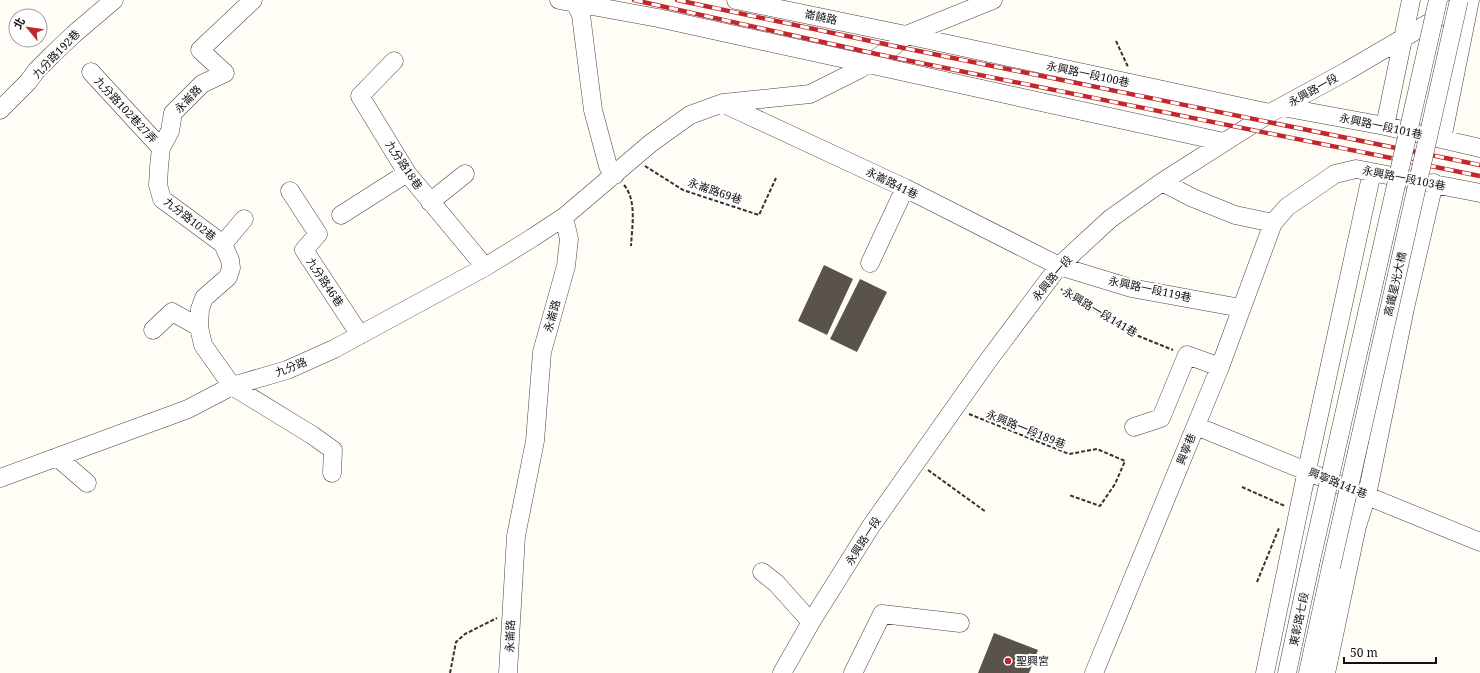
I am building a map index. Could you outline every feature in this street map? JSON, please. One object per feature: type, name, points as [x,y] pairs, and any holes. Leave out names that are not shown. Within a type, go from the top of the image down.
[{"type":"street","name":"九分路192巷","points":[[0,110],[52,55],[114,0]]},
{"type":"street","name":"永崙路","points":[[161,148],[170,131],[173,113],[202,84],[225,73],[200,50],[253,0]]},
{"type":"street","name":"崙饒路","points":[[736,0],[906,35]]},
{"type":"street","points":[[564,217],[651,143],[690,115],[723,103],[810,94],[860,69],[894,46],[906,35],[993,0]]},
{"type":"street","points":[[1385,126],[1411,0]]},
{"type":"street","name":"高鐵星光大橋","points":[[1310,565],[1438,0]]},
{"type":"street","name":"高鐵星光大橋","points":[[1331,567],[1459,0]]},
{"type":"street","points":[[1442,139],[1469,0]]},
{"type":"street","name":"永興路一段","points":[[782,673],[811,622],[871,526],[987,362],[1059,266],[1110,219],[1162,182],[1276,110],[1347,71],[1403,37],[1469,0]]},
{"type":"street","points":[[567,2],[658,18],[1224,142]]},
{"type":"street","points":[[567,2],[581,15],[593,110],[608,166],[615,175]]},
{"type":"street","name":"永興路一段100巷","points":[[906,35],[1136,84],[1276,110]]},
{"type":"street","name":"九分路18巷","points":[[394,62],[360,96],[407,173],[485,267]]},
{"type":"street","name":"九分路102巷27弄","points":[[91,72],[161,148]]},
{"type":"street","name":"永崙路41巷","points":[[723,103],[905,188],[1059,266]]},
{"type":"street","name":"永興路一段101巷","points":[[1276,110],[1385,126],[1480,148]]},
{"type":"street","name":"九分路102巷","points":[[161,148],[158,185],[162,199],[223,244],[230,260],[228,277],[204,298],[200,309],[199,327],[203,345],[232,386]]},
{"type":"street","name":"永興路一段103巷","points":[[1273,223],[1287,207],[1335,174],[1356,169],[1480,193]]},
{"type":"street","points":[[1265,673],[1307,470],[1372,172]]},
{"type":"street","points":[[341,215],[407,173]]},
{"type":"street","points":[[430,202],[465,174]]},
{"type":"street","points":[[1162,182],[1193,198],[1235,215],[1273,223]]},
{"type":"street","points":[[1326,673],[1357,526],[1367,495],[1405,308],[1434,183]]},
{"type":"street","points":[[870,264],[905,188]]},
{"type":"street","name":"九分路46巷","points":[[290,191],[318,234],[304,250],[360,335]]},
{"type":"street","name":"永崙路","points":[[508,673],[516,536],[536,440],[542,352],[566,266],[569,238],[564,217]]},
{"type":"street","name":"九分路","points":[[0,478],[188,409],[232,386],[287,370],[334,349],[485,267],[564,217]]},
{"type":"street","points":[[223,244],[244,219]]},
{"type":"street","name":"興寧巷","points":[[1094,673],[1220,367],[1273,223]]},
{"type":"street","name":"永興路一段119巷","points":[[1059,266],[1131,288],[1242,308]]},
{"type":"street","points":[[153,330],[172,312],[199,327]]},
{"type":"street","points":[[1134,427],[1161,418],[1187,355],[1220,367]]},
{"type":"street","points":[[232,386],[312,435],[333,450],[332,473]]},
{"type":"street","name":"興寧路141巷","points":[[1196,426],[1307,470],[1480,542]]},
{"type":"street","points":[[57,457],[87,483]]},
{"type":"street","name":"東彰路七段","points":[[1288,673],[1310,565]]},
{"type":"street","name":"東彰路七段","points":[[1308,673],[1331,567]]},
{"type":"street","points":[[762,572],[776,583],[811,622]]},
{"type":"street","points":[[854,673],[882,614],[960,623]]},
{"type":"path","points":[[1116,41],[1136,84]]},
{"type":"path","name":"永崙路69巷","points":[[633,159],[683,190],[759,215],[776,178]]},
{"type":"path","points":[[615,175],[628,190],[632,209],[631,246]]},
{"type":"path","name":"永興路一段141巷","points":[[1047,281],[1131,333],[1187,355]]},
{"type":"path","name":"永興路一段189巷","points":[[955,408],[1069,454],[1097,449],[1125,461],[1115,484],[1100,506],[1069,495]]},
{"type":"path","points":[[917,462],[986,512]]},
{"type":"path","points":[[1242,487],[1287,507]]},
{"type":"path","points":[[1257,582],[1279,527]]},
{"type":"path","points":[[450,673],[456,642],[465,634],[511,612]]},
{"type":"building","points":[[824,265],[853,279],[827,335],[798,321]]},
{"type":"building","points":[[860,279],[887,292],[857,352],[830,339]]},
{"type":"building","name":"聖興宮","points":[[994,633],[1038,650],[1029,673],[978,673]]},
{"type":"railway","points":[[634,0],[881,55],[1480,176]]},
{"type":"railway","points":[[677,0],[894,46],[1480,165]]},
{"type":"place","name":"聖興宮","points":[[1008,661]]}]
